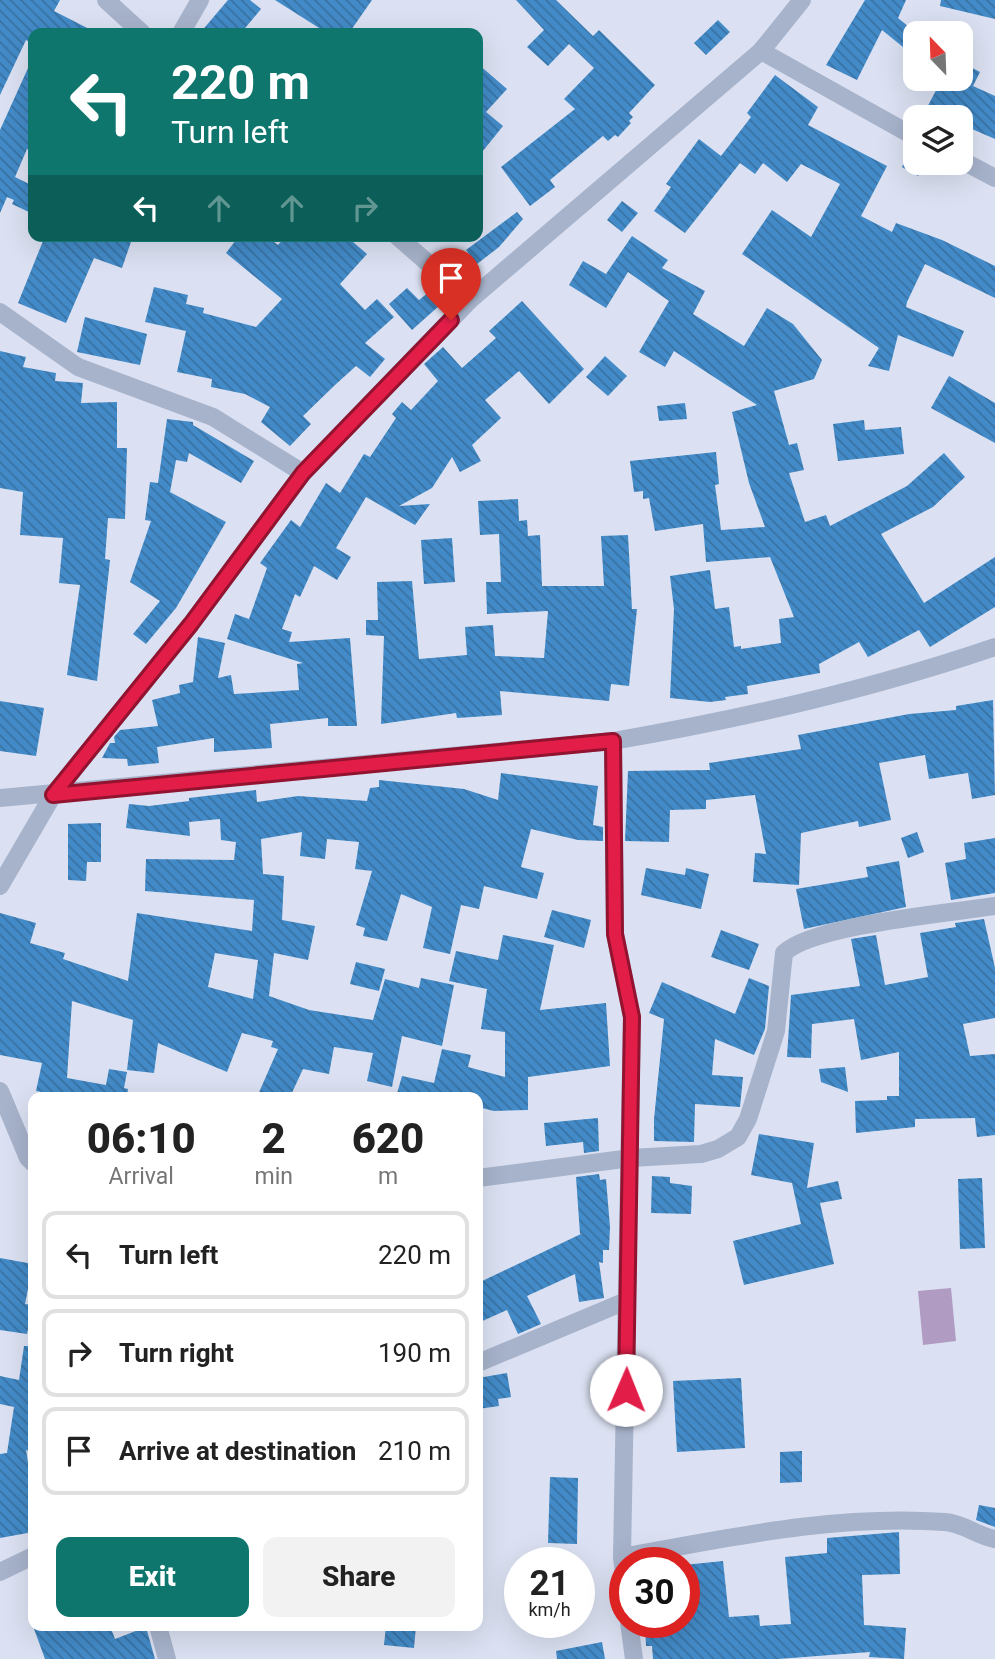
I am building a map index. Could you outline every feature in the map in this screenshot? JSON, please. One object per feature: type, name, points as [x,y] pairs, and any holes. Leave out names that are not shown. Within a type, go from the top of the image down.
[{"type":"street","points":[[106,0],[137,28]]},
{"type":"street","points":[[184,28],[200,0]]},
{"type":"street","points":[[0,886],[53,795],[191,624],[303,473],[470,300],[761,51],[802,0]]},
{"type":"street","points":[[761,51],[903,130]]},
{"type":"street","points":[[973,166],[995,178]]},
{"type":"street","points":[[404,242],[470,300]]},
{"type":"street","points":[[0,312],[78,367],[213,417],[303,473]]},
{"type":"street","points":[[0,798],[613,741],[702,726],[940,666],[995,646]]},
{"type":"street","points":[[613,741],[615,934],[632,1017],[622,1547]]},
{"type":"street","points":[[483,1177],[631,1158],[701,1154],[718,1149],[738,1137],[748,1119],[776,1031],[785,953],[793,945],[850,929],[995,906]]},
{"type":"street","points":[[0,1091],[28,1158]]},
{"type":"street","points":[[483,1361],[626,1301]]},
{"type":"street","points":[[678,1547],[780,1529],[856,1521],[944,1522],[995,1539]]},
{"type":"street","points":[[0,1572],[28,1558]]},
{"type":"street","points":[[160,1631],[167,1659]]},
{"type":"street","points":[[631,1638],[634,1659]]},
{"type":"shaded area","points":[[951,1288],[956,1341],[923,1345],[918,1291]]},
{"type":"building","points":[[0,0],[60,0],[54,11],[87,28],[28,28],[28,41],[26,40],[0,95]]},
{"type":"building","points":[[228,0],[250,0],[261,9],[245,28],[204,28]]},
{"type":"building","points":[[275,0],[372,0],[352,28],[319,28]]},
{"type":"building","points":[[516,0],[556,0],[593,36],[599,30],[655,85],[629,113],[633,117],[629,121],[631,123],[618,137],[615,135],[608,141],[603,136],[550,180],[555,187],[530,206],[501,167],[575,109],[564,99],[594,68],[569,44],[548,66],[527,47],[544,30]]},
{"type":"building","points":[[865,0],[906,0],[898,18],[903,22],[903,47],[882,30],[857,80],[826,65]]},
{"type":"building","points":[[941,0],[995,0],[995,19],[940,6]]},
{"type":"building","points":[[718,20],[730,32],[706,55],[694,43]]},
{"type":"building","points":[[28,68],[28,150],[15,177],[28,184],[28,212],[12,204],[14,200],[7,197],[0,213],[0,130]]},
{"type":"building","points":[[483,68],[507,89],[486,112],[503,126],[483,151]]},
{"type":"building","points":[[973,68],[980,72],[973,86]]},
{"type":"building","points":[[775,75],[818,107],[808,125],[887,166],[861,216],[892,232],[896,223],[942,240],[995,266],[995,298],[925,264],[907,302],[906,307],[964,331],[953,357],[898,335],[889,371],[868,366],[879,348],[742,254],[772,210],[811,237],[840,184],[801,164],[787,182],[763,163],[755,174],[740,163],[685,233],[654,211],[671,187],[666,184],[699,139],[721,156],[751,117],[747,113]]},
{"type":"building","points":[[973,86],[995,96],[995,139],[973,129],[973,105],[928,105],[936,91],[973,91]]},
{"type":"building","points":[[622,201],[638,213],[622,232],[607,220]]},
{"type":"building","points":[[517,212],[523,219],[499,247],[477,264],[466,250],[477,242],[483,242],[483,237]]},
{"type":"building","points":[[632,236],[668,260],[662,268],[705,291],[693,314],[744,346],[767,308],[793,324],[822,360],[814,379],[774,391],[789,445],[797,443],[804,470],[789,473],[805,522],[826,515],[830,526],[907,486],[944,453],[965,477],[933,507],[881,534],[924,603],[995,557],[995,607],[930,647],[919,630],[868,657],[859,642],[819,664],[820,673],[747,686],[748,694],[710,702],[670,698],[674,609],[670,576],[710,570],[715,609],[729,607],[734,647],[741,646],[741,649],[781,643],[779,619],[794,617],[770,557],[706,562],[703,524],[655,531],[649,498],[643,499],[643,491],[634,492],[630,461],[716,452],[719,484],[715,485],[721,530],[765,527],[749,483],[732,412],[757,405],[674,351],[665,367],[639,352],[669,301],[628,272],[606,308],[569,285],[583,261],[606,274]]},
{"type":"building","points":[[43,242],[131,242],[122,268],[94,258],[66,323],[18,303]]},
{"type":"building","points":[[234,242],[274,242],[278,245],[281,242],[353,242],[367,254],[340,284],[365,310],[377,299],[394,317],[365,343],[385,359],[370,377],[356,366],[335,385],[303,416],[311,424],[290,446],[261,422],[270,407],[245,394],[211,387],[212,379],[177,372],[186,331],[145,322],[154,287],[188,295],[186,304],[204,308],[203,313],[256,327],[282,299],[226,253]]},
{"type":"building","points":[[407,288],[419,300],[429,292],[440,305],[412,330],[389,304]]},
{"type":"building","points":[[522,301],[584,369],[549,404],[519,371],[485,400],[501,418],[472,445],[481,461],[460,472],[452,457],[432,488],[399,506],[430,504],[415,525],[366,497],[336,548],[351,557],[337,580],[314,566],[300,597],[295,594],[282,629],[292,632],[289,642],[350,638],[357,726],[328,726],[328,718],[270,724],[272,748],[214,752],[214,738],[157,747],[159,763],[128,766],[127,759],[102,758],[110,743],[115,743],[114,737],[120,730],[158,726],[152,700],[180,693],[179,685],[193,682],[198,637],[225,643],[218,678],[231,675],[234,694],[299,690],[297,664],[303,663],[227,639],[235,614],[249,619],[267,568],[260,563],[291,520],[300,527],[326,483],[340,493],[364,454],[370,457],[396,418],[392,414],[402,402],[411,410],[438,381],[424,364],[443,347],[462,368],[496,338],[489,331]]},
{"type":"building","points":[[85,317],[147,334],[140,365],[77,352]]},
{"type":"building","points":[[0,351],[26,357],[23,367],[56,373],[55,381],[83,383],[81,403],[117,402],[117,448],[127,448],[125,519],[108,518],[105,559],[110,560],[97,681],[67,675],[80,585],[59,583],[63,538],[20,535],[23,492],[0,488]]},
{"type":"building","points":[[605,356],[627,376],[608,396],[586,377]]},
{"type":"building","points":[[949,376],[995,403],[995,443],[931,408]]},
{"type":"building","points":[[685,403],[687,419],[659,421],[657,406]]},
{"type":"building","points":[[167,419],[193,422],[193,425],[254,461],[241,483],[189,453],[187,462],[176,460],[170,492],[226,522],[176,608],[146,644],[133,634],[160,601],[130,582],[151,521],[145,520],[150,482],[158,483]]},
{"type":"building","points":[[864,420],[865,430],[901,427],[904,454],[838,461],[833,424]]},
{"type":"building","points":[[518,499],[519,521],[527,520],[528,536],[540,535],[542,586],[604,586],[601,536],[628,535],[632,609],[637,609],[629,686],[611,684],[609,701],[500,691],[502,715],[457,718],[456,713],[381,724],[384,636],[366,635],[366,620],[378,620],[377,582],[412,581],[419,659],[467,655],[465,627],[493,625],[495,656],[544,658],[548,611],[487,614],[486,582],[501,582],[499,534],[480,535],[478,501]]},
{"type":"building","points":[[452,538],[455,582],[424,584],[421,540]]},
{"type":"building","points":[[993,700],[995,795],[972,799],[968,773],[929,779],[925,755],[879,763],[891,820],[859,827],[858,821],[801,833],[799,885],[753,882],[755,853],[766,854],[755,795],[706,800],[706,809],[670,810],[669,842],[625,841],[628,771],[710,770],[709,763],[801,749],[798,735],[909,714],[956,710],[956,706]]},
{"type":"building","points":[[0,701],[44,708],[36,756],[0,751]]},
{"type":"building","points":[[501,773],[598,786],[593,825],[603,827],[603,841],[578,840],[531,829],[521,867],[544,873],[537,899],[484,886],[479,909],[461,905],[450,954],[423,948],[432,907],[401,894],[387,941],[363,936],[365,928],[356,925],[372,871],[355,869],[359,842],[327,839],[325,859],[300,856],[302,832],[261,839],[263,874],[284,876],[282,920],[315,926],[308,960],[274,953],[269,996],[309,1010],[373,1020],[385,979],[419,988],[421,978],[454,985],[442,1046],[402,1036],[392,1087],[367,1081],[373,1053],[334,1047],[329,1074],[303,1069],[292,1092],[259,1092],[278,1049],[271,1047],[273,1041],[242,1033],[227,1072],[158,1043],[154,1073],[127,1070],[133,1020],[72,1001],[67,1078],[106,1085],[109,1069],[127,1072],[124,1088],[128,1089],[128,1092],[36,1091],[42,1063],[0,1055],[0,913],[36,923],[30,943],[65,953],[63,959],[128,981],[137,913],[252,931],[254,900],[145,891],[146,859],[234,860],[236,842],[221,840],[220,819],[189,822],[190,836],[126,828],[129,804],[149,806],[256,790],[257,802],[298,796],[367,801],[370,788],[379,787],[379,780],[464,789],[498,800]],"holes":[[[215,953],[258,960],[253,999],[208,987]]]},
{"type":"building","points":[[101,823],[101,862],[87,862],[86,881],[68,880],[68,824]]},
{"type":"building","points":[[917,832],[924,852],[908,858],[901,838]]},
{"type":"building","points":[[995,838],[995,893],[951,900],[945,863],[966,859],[964,843]]},
{"type":"building","points":[[899,861],[906,907],[804,929],[796,889],[868,877],[866,867]]},
{"type":"building","points":[[646,868],[685,875],[686,868],[709,874],[701,909],[641,895]]},
{"type":"building","points":[[552,910],[591,920],[584,948],[544,937]]},
{"type":"building","points":[[984,919],[995,968],[995,1018],[963,1024],[970,1056],[995,1054],[995,1135],[977,1137],[975,1118],[915,1119],[915,1127],[856,1133],[855,1101],[887,1100],[887,1096],[899,1096],[899,1052],[861,1060],[854,1019],[812,1024],[811,1058],[787,1057],[791,995],[860,986],[851,939],[876,935],[885,985],[928,977],[920,933],[956,927],[955,923]]},
{"type":"building","points":[[721,930],[759,944],[749,970],[711,957]]},
{"type":"building","points":[[503,935],[554,945],[540,1010],[606,1003],[610,1066],[528,1077],[528,1110],[494,1111],[483,1108],[483,1092],[397,1092],[402,1076],[434,1083],[442,1049],[471,1055],[468,1067],[505,1077],[505,1032],[481,1029],[487,989],[449,981],[456,951],[498,960]]},
{"type":"building","points":[[356,962],[385,969],[379,991],[350,984]]},
{"type":"building","points":[[749,978],[769,986],[765,1029],[754,1055],[715,1039],[712,1075],[743,1077],[740,1107],[695,1104],[694,1142],[654,1141],[664,1019],[649,1013],[662,982],[735,1014]]},
{"type":"building","points":[[845,1067],[848,1092],[821,1082],[819,1069]]},
{"type":"building","points":[[598,1118],[599,1151],[584,1153],[583,1142],[546,1146],[544,1123]]},
{"type":"building","points":[[759,1134],[814,1143],[807,1188],[838,1181],[842,1199],[820,1203],[834,1264],[744,1285],[733,1241],[801,1224],[792,1183],[751,1175]]},
{"type":"building","points":[[599,1174],[600,1180],[606,1179],[609,1250],[603,1250],[603,1263],[599,1262],[604,1298],[579,1302],[575,1274],[527,1296],[541,1324],[518,1334],[507,1310],[483,1321],[483,1281],[583,1233],[580,1234],[576,1177]]},
{"type":"building","points":[[652,1176],[670,1177],[670,1183],[692,1186],[691,1214],[651,1213]]},
{"type":"building","points":[[982,1178],[985,1248],[960,1249],[958,1179]]},
{"type":"building","points":[[0,1258],[28,1263],[25,1304],[28,1304],[27,1334],[0,1330]]},
{"type":"building","points":[[24,1346],[28,1346],[28,1533],[0,1538],[0,1454],[7,1453],[14,1407],[0,1404],[0,1376],[19,1380]]},
{"type":"building","points":[[507,1373],[511,1397],[498,1399],[499,1406],[483,1408],[483,1377]]},
{"type":"building","points":[[741,1378],[745,1448],[677,1452],[673,1381]]},
{"type":"building","points":[[802,1451],[802,1482],[780,1483],[780,1452]]},
{"type":"building","points":[[550,1477],[578,1478],[577,1544],[548,1543]]},
{"type":"building","points":[[979,1505],[995,1508],[995,1527],[976,1520]]},
{"type":"building","points":[[899,1532],[900,1574],[862,1575],[864,1625],[906,1628],[904,1659],[869,1657],[870,1652],[778,1659],[653,1659],[652,1646],[646,1646],[646,1638],[700,1638],[700,1563],[723,1561],[729,1617],[759,1615],[760,1626],[791,1624],[785,1557],[827,1553],[827,1538]]},
{"type":"building","points":[[35,1631],[112,1631],[115,1639],[136,1631],[147,1631],[155,1659],[45,1659]]},
{"type":"building","points":[[385,1631],[416,1631],[414,1648],[384,1645]]},
{"type":"building","points":[[602,1642],[605,1659],[557,1659],[556,1651]]},
{"type":"route","points":[[451,320],[303,473],[191,624],[53,795],[613,741],[615,934],[632,1017],[626,1390]]}]
